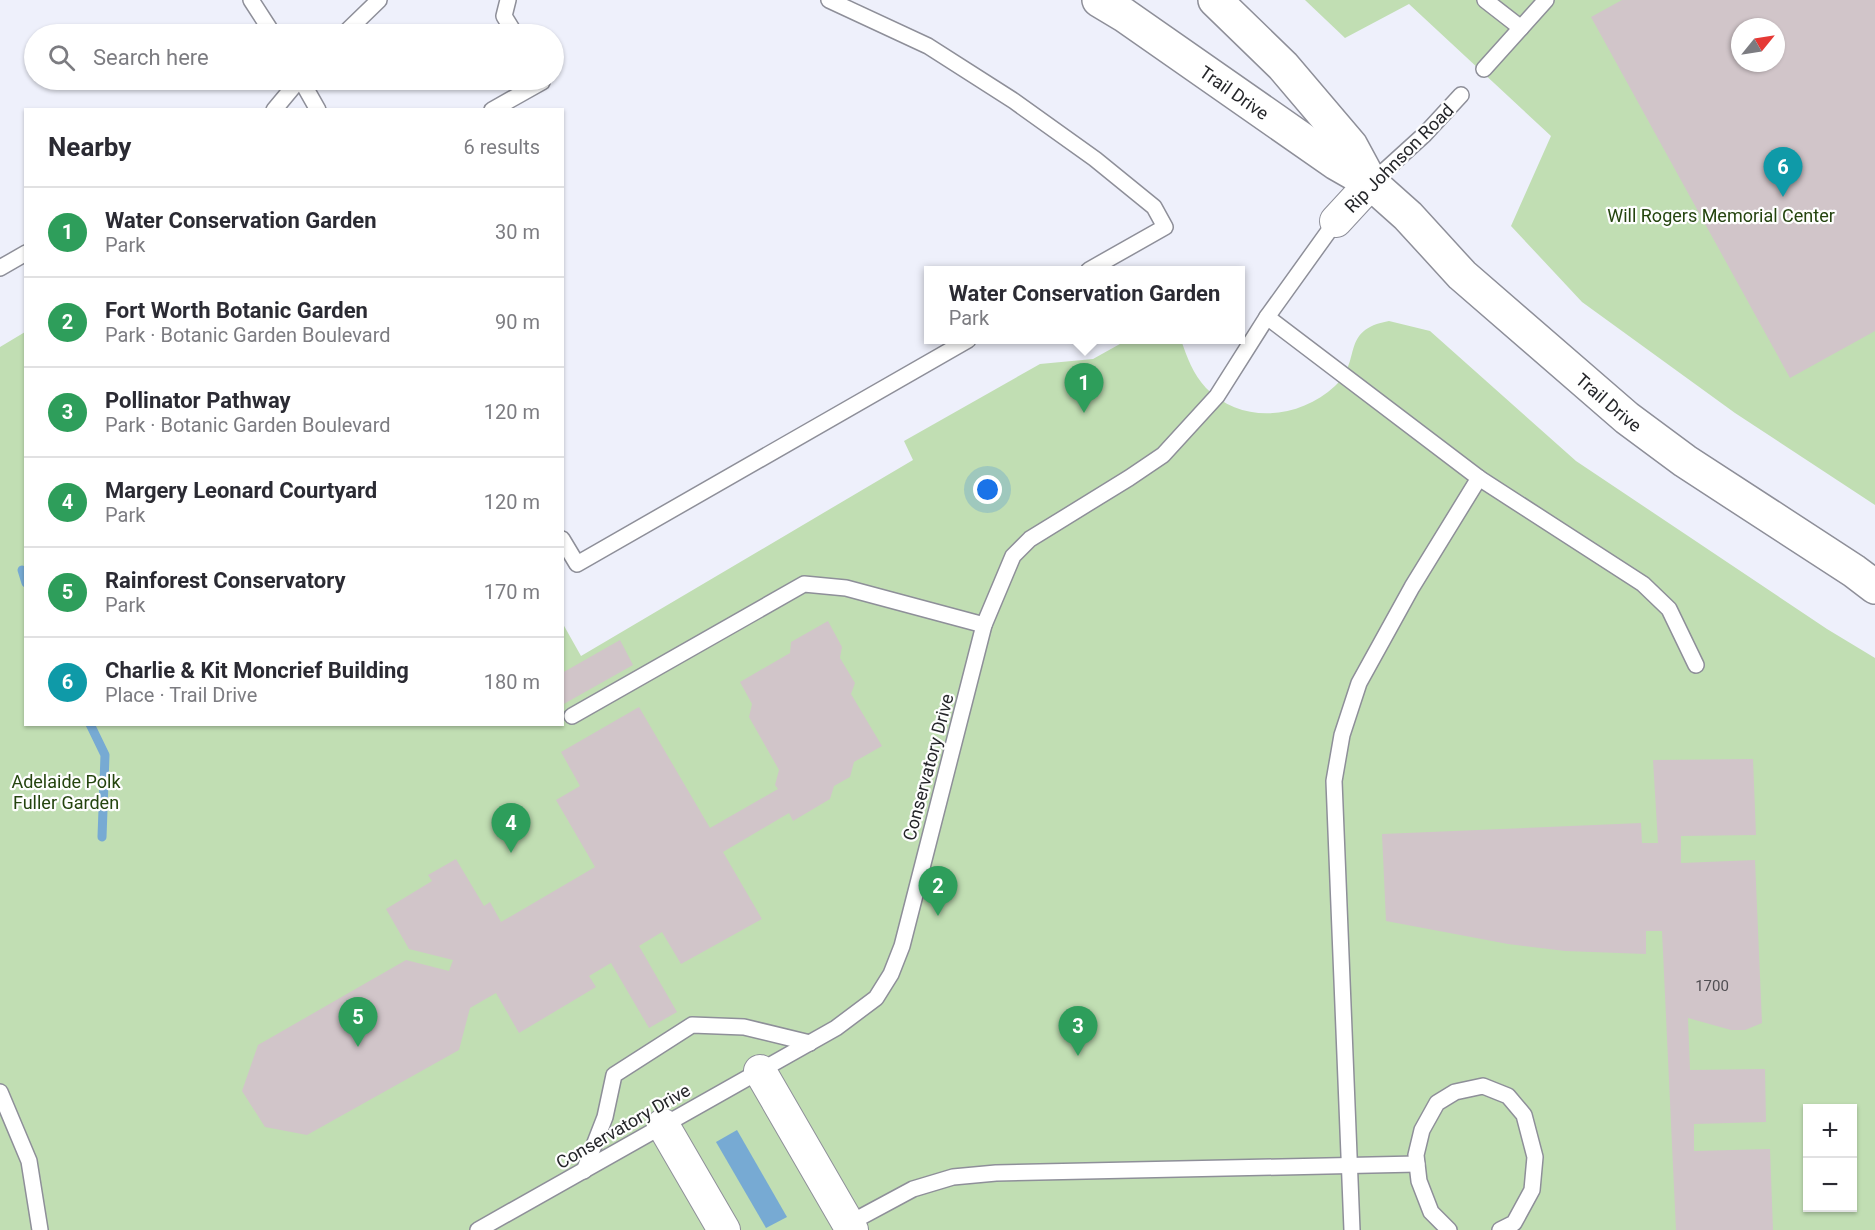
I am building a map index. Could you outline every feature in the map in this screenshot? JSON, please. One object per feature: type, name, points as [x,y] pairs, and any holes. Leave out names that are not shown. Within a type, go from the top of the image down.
[{"type":"street","name":"Trail Drive","points":[[1099,0],[1124,15],[1336,163],[1371,183],[1408,216],[1462,275],[1627,418],[1684,461],[1875,587]]},
{"type":"street","name":"Trail Drive","points":[[1215,0],[1284,66],[1351,146],[1371,183]]},
{"type":"street","name":"Rip Johnson Road","points":[[1336,221],[1371,183]]},
{"type":"street","points":[[760,1071],[846,1228]]},
{"type":"street","points":[[663,1125],[724,1230]]},
{"type":"lane","points":[[251,0],[267,24]]},
{"type":"lane","points":[[354,24],[379,0]]},
{"type":"lane","points":[[508,0],[504,16],[508,24]]},
{"type":"lane","points":[[829,0],[928,46],[1014,101],[1095,159],[1154,207],[1165,227],[1096,266]]},
{"type":"lane","points":[[1485,0],[1521,28]]},
{"type":"lane","points":[[1484,69],[1546,0]]},
{"type":"lane","points":[[276,108],[291,90]]},
{"type":"lane","points":[[306,90],[317,108]]},
{"type":"lane","points":[[496,108],[528,90]]},
{"type":"lane","name":"Rip Johnson Road","points":[[1371,183],[1425,134],[1461,95]]},
{"type":"lane","name":"Conservatory Drive","points":[[478,1230],[836,1028],[876,998],[891,974],[902,946],[984,625],[1012,556],[1030,539],[1163,455],[1216,396],[1267,317],[1336,221]]},
{"type":"lane","points":[[0,268],[24,254]]},
{"type":"lane","points":[[1267,317],[1479,478],[1643,584],[1669,609],[1696,665]]},
{"type":"lane","points":[[564,543],[576,564],[959,344]]},
{"type":"lane","points":[[1352,1230],[1334,781],[1342,735],[1359,683],[1412,587],[1479,478]]},
{"type":"lane","points":[[572,716],[804,584],[846,588],[984,625]]},
{"type":"lane","points":[[584,1171],[605,1117],[614,1075],[692,1025],[744,1027],[810,1043]]},
{"type":"lane","points":[[1449,1230],[1431,1212],[1419,1181],[1416,1155],[1422,1130],[1437,1103],[1455,1092],[1483,1086],[1508,1096],[1524,1115],[1535,1157],[1532,1190],[1514,1223],[1500,1230]]},
{"type":"lane","points":[[0,1092],[29,1161],[40,1230]]},
{"type":"lane","points":[[846,1228],[913,1189],[953,1177],[996,1173],[1417,1164]]},
{"type":"green space","name":"Will Rogers Memorial Center","points":[[1305,0],[1875,0],[1875,505],[1735,413],[1582,302],[1511,226],[1551,136],[1409,4],[1345,38]]},
{"type":"green space","name":"Adelaide Polk Fuller Garden","points":[[1389,321],[1430,331],[1576,461],[1827,629],[1875,658],[1875,1230],[0,1230],[0,347],[24,333],[24,726],[564,726],[564,626],[581,656],[913,460],[904,441],[1040,364],[1093,359],[1120,344],[1182,344],[1197,377],[1220,400],[1236,408],[1270,413],[1288,411],[1305,405],[1321,397],[1335,386],[1348,367],[1357,339],[1363,331],[1373,325]]},
{"type":"water","points":[[737,1130],[787,1217],[766,1228],[716,1142]]},
{"type":"building","points":[[1622,0],[1875,0],[1875,331],[1790,378],[1591,17]]},
{"type":"building","points":[[828,621],[842,647],[840,658],[855,683],[851,694],[882,746],[854,762],[850,777],[834,786],[830,799],[793,821],[789,813],[723,852],[762,919],[681,964],[662,932],[639,946],[677,1012],[649,1028],[611,963],[589,976],[596,987],[519,1033],[496,993],[470,1008],[459,1050],[307,1135],[265,1127],[242,1091],[258,1045],[406,960],[449,971],[453,960],[409,949],[386,909],[432,881],[428,875],[456,859],[484,906],[490,902],[501,922],[595,867],[556,800],[580,786],[561,752],[639,707],[710,828],[778,789],[775,785],[779,770],[749,717],[752,704],[740,682],[790,653],[791,642]]},
{"type":"building","points":[[620,640],[633,665],[564,704],[564,672]]},
{"type":"building","points":[[1753,759],[1756,835],[1681,836],[1681,863],[1755,860],[1762,1023],[1745,1030],[1731,1030],[1688,1018],[1690,1070],[1765,1069],[1766,1122],[1694,1124],[1694,1151],[1770,1149],[1773,1230],[1676,1230],[1662,931],[1646,931],[1646,954],[1565,951],[1508,944],[1386,921],[1382,834],[1641,823],[1642,843],[1658,843],[1653,760]]},
{"type":"waterway","points":[[22,570],[24,576]]},
{"type":"waterway","points":[[91,726],[105,755],[102,837]]},
{"type":"place","name":"Charlie & Kit Moncrief Building","points":[[1783,197]]},
{"type":"place","name":"Water Conservation Garden","points":[[1084,413]]},
{"type":"place","name":"Margery Leonard Courtyard","points":[[511,853]]},
{"type":"place","name":"Fort Worth Botanic Garden","points":[[938,916]]},
{"type":"place","name":"Rainforest Conservatory","points":[[358,1047]]},
{"type":"place","name":"Pollinator Pathway","points":[[1078,1056]]}]
